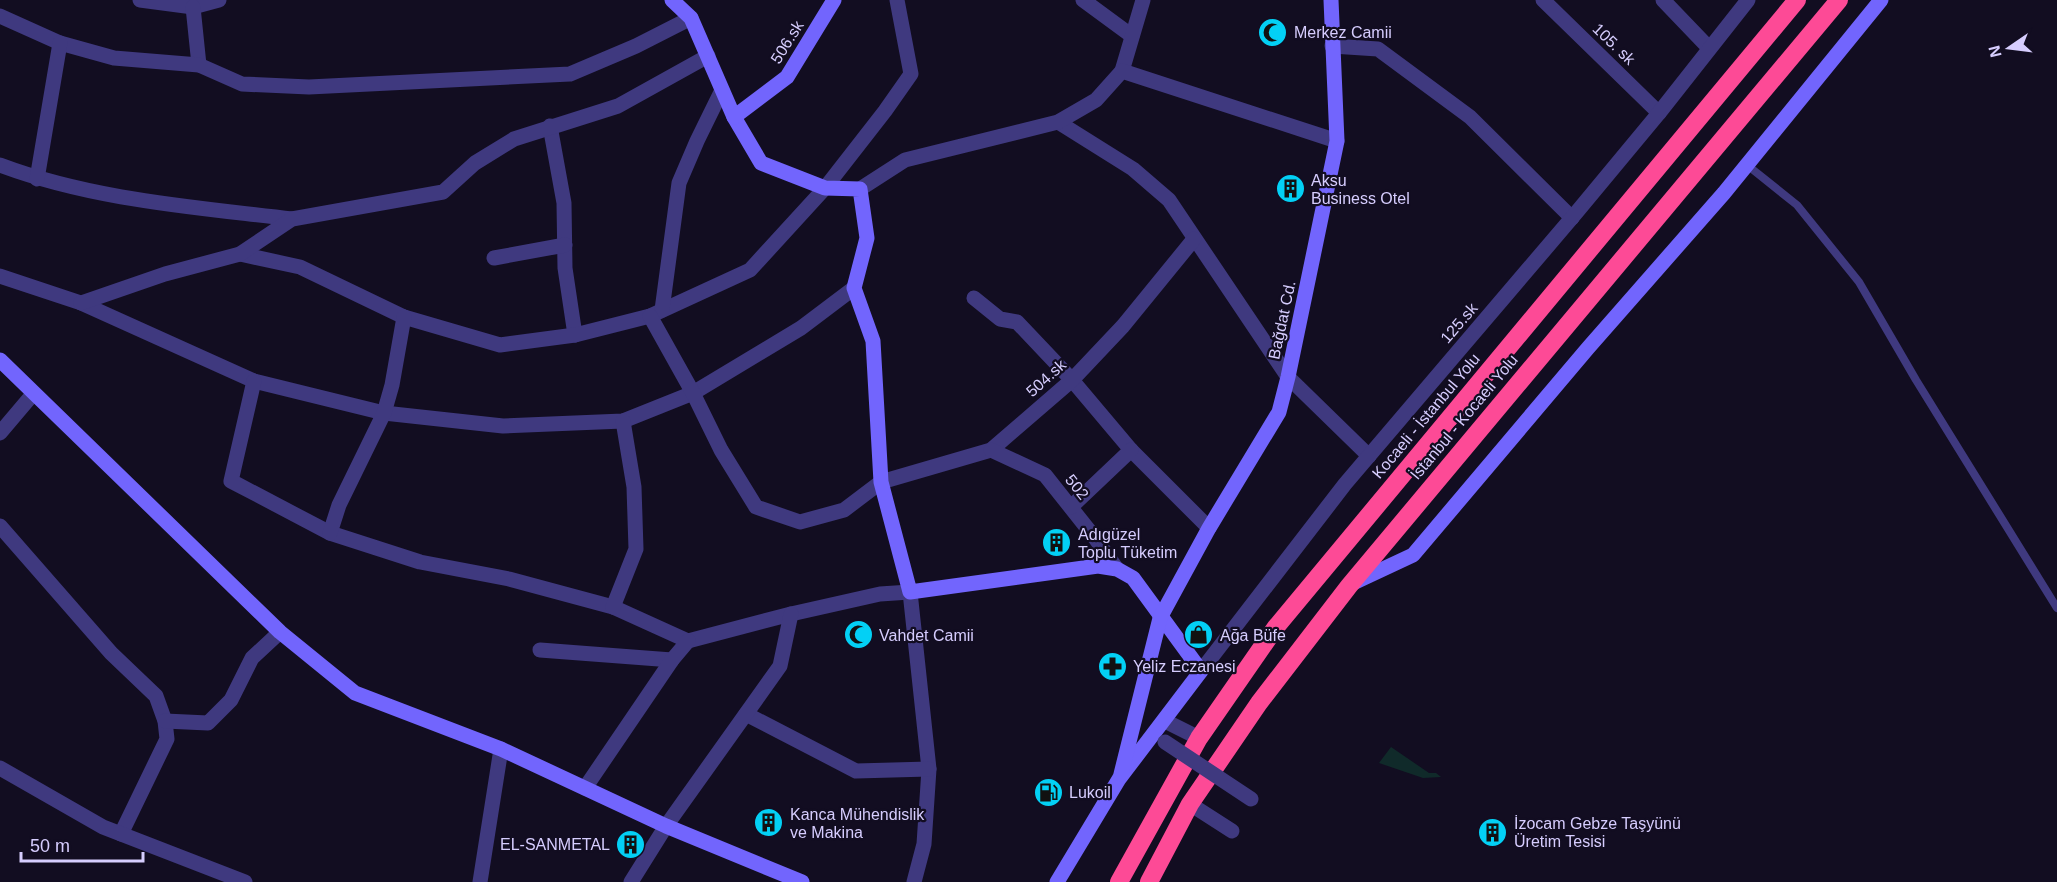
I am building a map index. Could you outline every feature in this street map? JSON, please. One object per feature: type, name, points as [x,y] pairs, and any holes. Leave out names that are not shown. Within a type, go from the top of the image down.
[{"type":"highway","name":"Kocaeli - İstanbul Yolu","points":[[1119,882],[1199,738],[1276,627],[1797,0]]},
{"type":"highway","name":"İstanbul - Kocaeli Yolu","points":[[1149,882],[1190,804],[1259,703],[1349,586],[1839,0]]},
{"type":"main road","points":[[672,0],[691,18],[734,117],[761,163],[825,188],[860,189],[867,238],[854,288],[873,341],[881,482],[910,592],[1098,566],[1117,569],[1133,578],[1160,618],[1201,671],[1119,779],[1057,882]]},
{"type":"main road","name":"506.sk","points":[[734,117],[787,77],[834,0]]},
{"type":"main road","name":"Bağdat Cd.","points":[[1119,779],[1160,618],[1209,528],[1278,412],[1288,377],[1337,141],[1331,0]]},
{"type":"main road","points":[[1349,586],[1413,555],[1747,165],[1881,0]]},
{"type":"main road","points":[[0,360],[280,632],[356,693],[501,749],[666,826],[802,882]]},
{"type":"street","points":[[140,0],[193,7],[219,0]]},
{"type":"street","points":[[240,254],[300,267],[404,317],[500,345],[575,335],[656,313],[750,270],[825,188],[885,111],[911,74],[897,0]]},
{"type":"street","points":[[1083,0],[1132,36]]},
{"type":"street","points":[[860,189],[905,160],[1058,122],[1096,100],[1122,71],[1143,0]]},
{"type":"street","name":"105. sk","points":[[1543,0],[1659,113]]},
{"type":"street","points":[[1663,0],[1709,48]]},
{"type":"street","name":"125.sk","points":[[1201,671],[1345,483],[1572,218],[1748,0]]},
{"type":"street","points":[[193,7],[200,65]]},
{"type":"street","points":[[0,16],[60,43],[114,58],[200,65],[242,84],[309,87],[570,74],[636,46],[691,18]]},
{"type":"street","points":[[37,179],[60,43]]},
{"type":"street","points":[[1332,46],[1378,49],[1470,117],[1572,218]]},
{"type":"street","points":[[0,165],[37,179],[152,202],[292,219],[443,192],[475,163],[514,139],[618,106],[708,56]]},
{"type":"street","points":[[1122,71],[1337,141]]},
{"type":"street","points":[[722,90],[680,183],[656,313],[721,450],[756,507],[800,522],[844,510],[881,482]]},
{"type":"street","points":[[1058,122],[1133,170],[1169,200],[1288,377],[1369,456]]},
{"type":"street","points":[[550,126],[564,203],[565,268],[575,335]]},
{"type":"street","points":[[81,303],[165,274],[240,254],[292,219]]},
{"type":"street","name":"504.sk","points":[[881,482],[991,450],[1072,380],[1123,326],[1194,239]]},
{"type":"street","points":[[494,258],[565,244]]},
{"type":"street","points":[[0,276],[81,303],[254,381],[384,413],[503,426],[623,421],[693,393],[801,328],[854,288]]},
{"type":"street","points":[[974,298],[1000,319],[1017,322],[1072,380],[1131,450],[1209,528]]},
{"type":"street","points":[[330,533],[339,505],[384,413],[392,385],[404,317]]},
{"type":"street","points":[[254,381],[231,481],[330,533],[420,562],[509,579],[613,607],[688,642]]},
{"type":"street","points":[[0,433],[33,394]]},
{"type":"street","points":[[613,607],[636,549],[634,487],[623,421]]},
{"type":"street","name":"502","points":[[991,450],[1045,475],[1117,569]]},
{"type":"street","points":[[1071,507],[1131,450]]},
{"type":"street","points":[[0,526],[111,653],[156,696],[165,721],[167,739],[121,834]]},
{"type":"street","points":[[585,788],[672,660],[688,642],[791,614],[880,594],[910,592],[929,769],[924,844],[914,882]]},
{"type":"street","points":[[631,882],[666,826],[780,666],[791,614]]},
{"type":"street","points":[[165,721],[208,723],[231,700],[252,658],[280,632]]},
{"type":"street","points":[[540,650],[672,660]]},
{"type":"street","points":[[746,714],[856,771],[929,769]]},
{"type":"street","points":[[1165,721],[1199,738]]},
{"type":"street","points":[[1165,742],[1251,799]]},
{"type":"street","points":[[480,882],[501,749]]},
{"type":"street","points":[[0,768],[103,827],[244,882]]},
{"type":"street","points":[[1190,804],[1232,831]]},
{"type":"lane","points":[[1747,165],[1797,205],[1859,282],[1916,380],[2057,608]]},
{"type":"green space","points":[[1391,747],[1429,773],[1436,773],[1441,777],[1423,778],[1379,763]]},
{"type":"place","name":"Merkez Camii","points":[[1273,32]]},
{"type":"place","name":"Aksu Business Otel","points":[[1290,189]]},
{"type":"place","name":"Adıgüzel Toplu Tüketim","points":[[1057,543]]},
{"type":"place","name":"Vahdet Camii","points":[[858,635]]},
{"type":"place","name":"Ağa Büfe","points":[[1199,635]]},
{"type":"place","name":"Yeliz Eczanesi","points":[[1112,666]]},
{"type":"place","name":"Lukoil","points":[[1048,792]]},
{"type":"place","name":"Kanca Mühendislik ve Makina","points":[[769,823]]},
{"type":"place","name":"İzocam Gebze Taşyünü Üretim Tesisi","points":[[1493,832]]},
{"type":"place","name":"EL-SANMETAL","points":[[631,844]]}]
